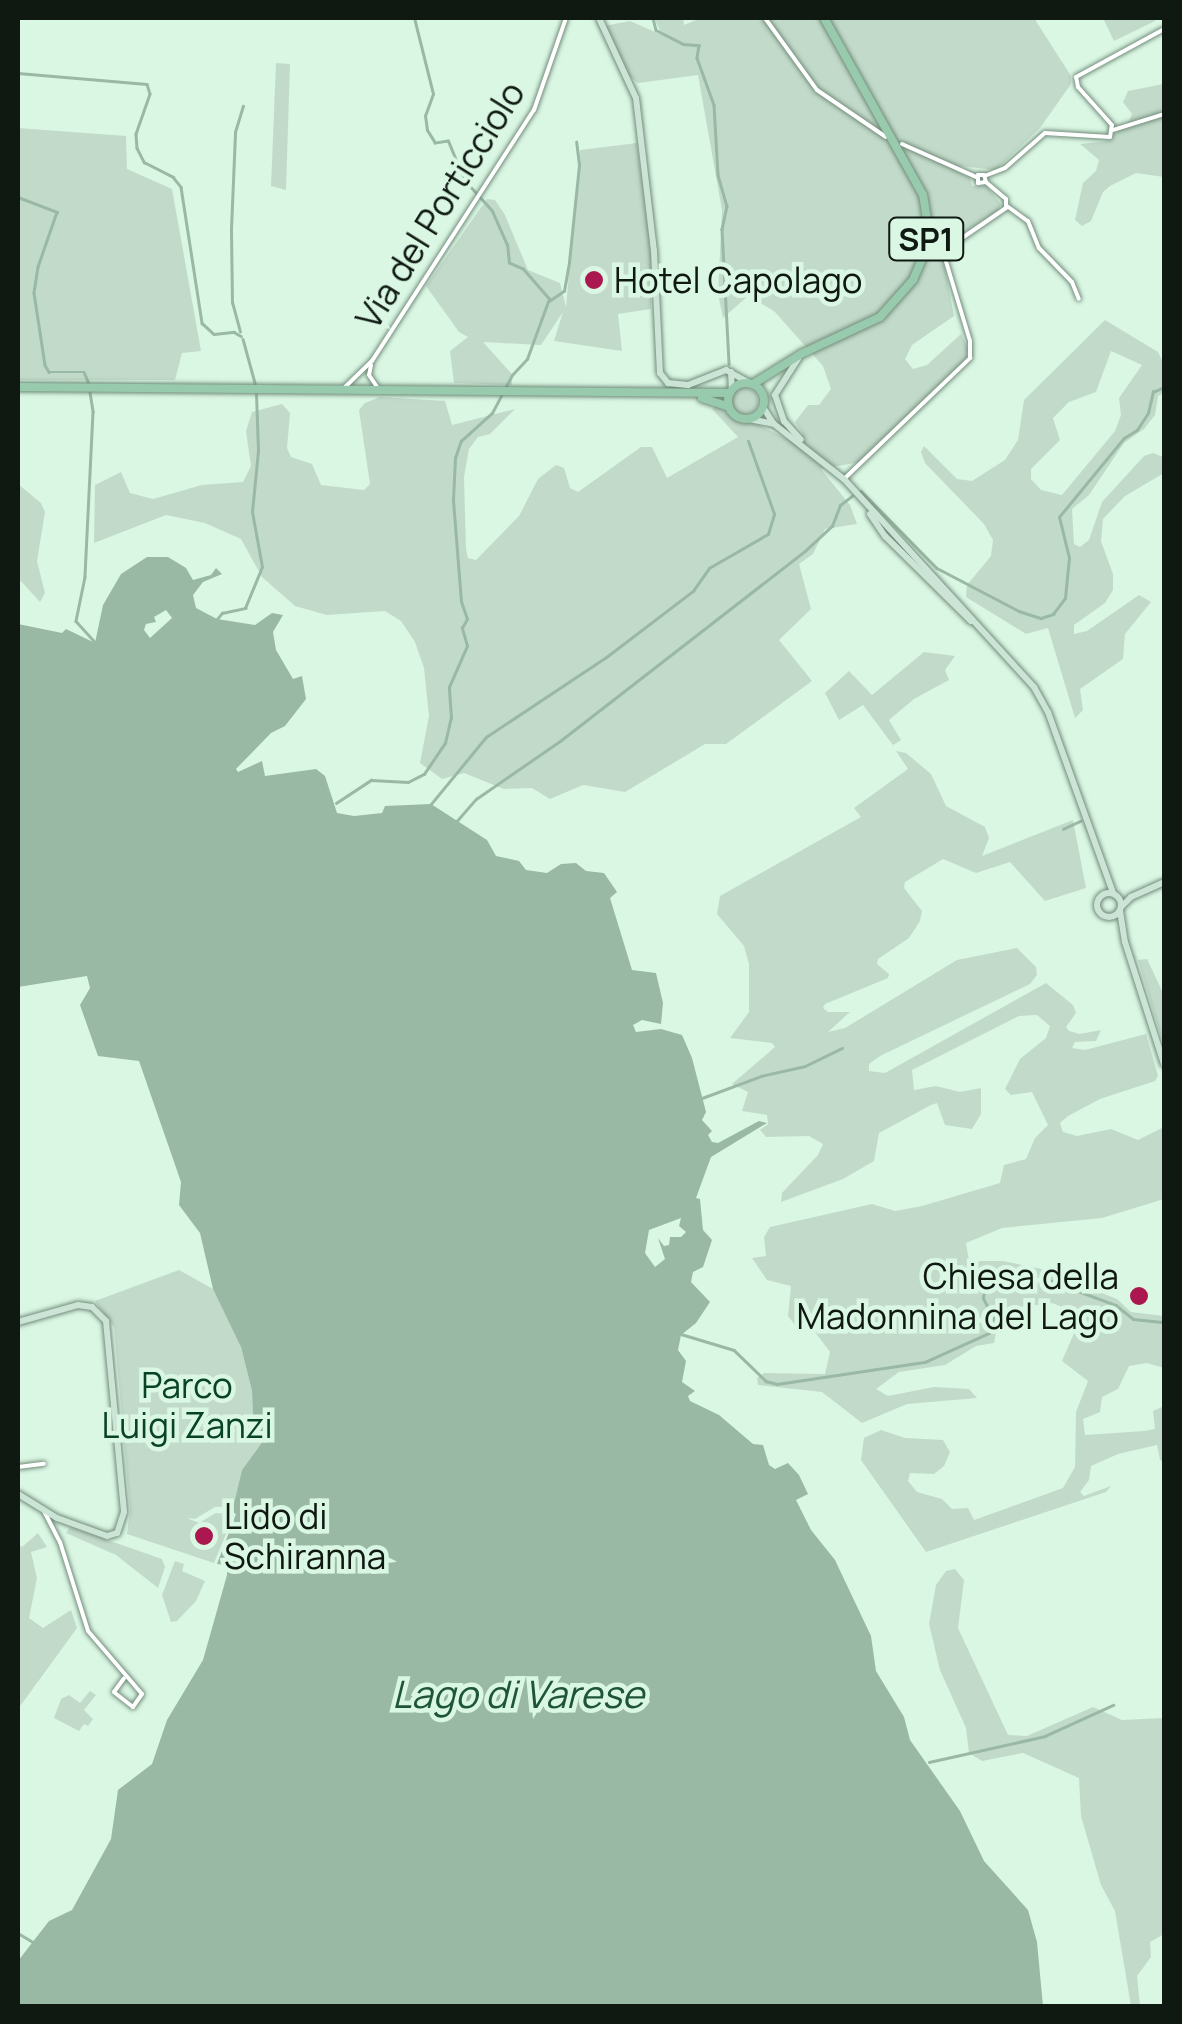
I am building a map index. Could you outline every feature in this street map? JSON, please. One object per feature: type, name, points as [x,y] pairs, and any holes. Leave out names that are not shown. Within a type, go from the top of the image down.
[{"type":"main road","points":[[598,18],[636,98],[654,252],[660,373],[668,383],[688,385],[721,371],[731,371],[763,396]]},
{"type":"main road","name":"SP1","points":[[18,387],[688,395],[731,391],[751,384],[880,316],[899,299],[923,256],[928,226],[923,195],[824,18]]},
{"type":"main road","points":[[802,354],[785,372],[775,395],[784,421],[808,449]]},
{"type":"main road","points":[[729,407],[731,371]]},
{"type":"main road","name":"SP1","points":[[762,407],[763,396],[776,372]]},
{"type":"main road","name":"SP1","points":[[688,395],[729,407],[735,416],[750,418]]},
{"type":"main road","points":[[750,418],[762,407],[774,424],[844,480],[1034,687],[1048,712],[1100,864],[1121,909],[1125,942],[1164,1064]]},
{"type":"main road","points":[[750,418],[774,424]]},
{"type":"main road","points":[[863,502],[885,536],[998,645]]},
{"type":"main road","points":[[900,542],[921,574],[948,592]]},
{"type":"main road","points":[[1100,864],[1098,910],[1125,942]]},
{"type":"main road","points":[[1108,918],[1131,897],[1164,882]]},
{"type":"main road","points":[[1101,896],[1131,897]]},
{"type":"main road","points":[[18,1322],[87,1306],[98,1311],[109,1327],[123,1517],[113,1536],[44,1511],[18,1494]]},
{"type":"street","name":"Via del Porticciolo","points":[[338,390],[354,382],[372,361],[534,110],[566,18]]},
{"type":"street","points":[[766,18],[817,90],[886,138]]},
{"type":"street","points":[[1113,130],[1078,87],[1076,77],[1164,29]]},
{"type":"street","points":[[902,144],[976,177],[979,184],[1045,133],[1100,139],[1110,137],[1113,130],[1164,114]]},
{"type":"street","points":[[986,179],[1002,194],[1007,206],[1028,221],[1039,248],[1069,278],[1079,298]]},
{"type":"street","points":[[844,480],[968,364],[970,341],[946,252],[1007,206]]},
{"type":"street","points":[[372,361],[368,375],[380,390]]},
{"type":"street","points":[[18,1467],[44,1464]]},
{"type":"street","points":[[44,1511],[60,1542],[86,1627],[124,1678],[142,1694],[126,1712]]},
{"type":"street","points":[[124,1678],[114,1692],[131,1706]]},
{"type":"green space","points":[[654,18],[683,18],[684,25],[701,18],[1034,18],[1071,76],[1071,84],[1040,128],[996,170],[960,166],[954,170],[970,177],[972,186],[986,186],[1001,204],[998,211],[941,247],[954,316],[912,345],[905,359],[913,369],[927,365],[961,334],[968,348],[967,360],[860,462],[821,469],[850,505],[857,524],[825,529],[813,554],[799,564],[811,609],[779,640],[812,681],[726,744],[705,744],[625,792],[583,785],[550,799],[532,788],[504,789],[464,773],[442,779],[420,763],[429,716],[424,668],[415,642],[401,621],[385,611],[327,615],[295,606],[262,577],[241,539],[205,523],[166,515],[94,543],[95,485],[121,472],[130,493],[153,499],[202,485],[243,482],[251,466],[246,431],[252,412],[282,404],[290,413],[287,448],[291,457],[312,464],[321,485],[364,490],[370,484],[359,410],[365,403],[380,397],[445,401],[452,425],[515,409],[490,434],[478,437],[469,449],[464,477],[466,549],[468,558],[476,560],[519,516],[538,479],[556,465],[564,468],[570,488],[578,492],[641,447],[652,447],[667,478],[738,437],[712,409],[717,406],[735,419],[753,422],[795,443],[803,434],[795,422],[808,405],[819,405],[831,389],[823,366],[774,311],[748,296],[723,318],[718,294],[722,210],[698,75],[638,83],[625,73],[604,26],[630,21],[662,35]]},
{"type":"green space","points":[[1103,18],[1154,18],[1155,21],[1114,41]]},
{"type":"green space","points":[[276,63],[290,64],[286,190],[271,186]]},
{"type":"green space","points":[[1163,84],[1164,177],[1136,173],[1110,186],[1103,192],[1091,221],[1082,226],[1075,220],[1083,183],[1096,171],[1099,160],[1080,144],[1107,141],[1129,121],[1132,114],[1123,102],[1128,91]]},
{"type":"green space","points":[[18,128],[126,136],[127,169],[172,189],[201,351],[182,353],[175,380],[18,380]]},
{"type":"green space","points":[[637,143],[651,252],[651,309],[618,314],[622,351],[554,341],[563,312],[541,345],[483,342],[511,373],[512,385],[454,383],[450,351],[468,337],[459,332],[426,286],[487,199],[495,200],[505,215],[528,270],[560,283],[566,307],[580,150]]},
{"type":"green space","points":[[1105,320],[1158,352],[1164,364],[1164,393],[1158,396],[1155,415],[1144,429],[1124,443],[1089,495],[1072,509],[1074,544],[1080,547],[1089,540],[1102,502],[1144,456],[1153,453],[1163,457],[1164,473],[1125,496],[1103,519],[1101,541],[1113,574],[1113,590],[1105,603],[1074,625],[1074,634],[1087,631],[1139,595],[1151,602],[1125,634],[1123,659],[1080,689],[1083,710],[1075,718],[1048,628],[1026,634],[966,597],[967,585],[991,556],[993,540],[984,524],[925,463],[921,452],[924,446],[957,479],[972,481],[1005,460],[1018,440],[1024,400]],"holes":[[[1111,351],[1142,365],[1119,398],[1121,415],[1115,431],[1062,495],[1041,490],[1031,479],[1031,469],[1060,440],[1053,418],[1069,402],[1096,392]]]},
{"type":"green space","points":[[745,388],[754,392],[758,401],[754,410],[745,414],[736,410],[732,401],[736,392]]},
{"type":"green space","points":[[18,484],[41,503],[45,512],[37,561],[45,593],[40,602],[18,578]]},
{"type":"green space","points":[[924,652],[955,656],[945,670],[949,680],[914,699],[889,720],[901,740],[893,745],[863,705],[839,720],[825,693],[849,671],[872,695]]},
{"type":"green space","points":[[896,751],[906,753],[931,774],[946,806],[985,827],[989,838],[982,856],[1073,820],[1086,888],[1045,901],[1010,862],[976,873],[943,859],[905,882],[904,888],[922,911],[909,938],[878,959],[877,964],[889,974],[888,978],[825,1004],[823,1008],[828,1012],[850,1012],[828,1032],[845,1028],[957,960],[1017,948],[1036,967],[1037,975],[1030,984],[880,1056],[869,1064],[869,1071],[885,1073],[1046,983],[1073,1005],[1076,1013],[1066,1027],[1069,1031],[1080,1034],[1101,1030],[1096,1041],[1075,1042],[1072,1048],[1085,1050],[1146,1034],[1158,1076],[1155,1081],[1100,1099],[1068,1116],[1060,1123],[1063,1132],[1077,1136],[1111,1129],[1138,1140],[1164,1127],[1164,1199],[1102,1218],[1002,1228],[966,1243],[969,1261],[1003,1261],[1042,1269],[1117,1299],[1131,1312],[1164,1316],[1164,1368],[1147,1363],[1129,1366],[1118,1389],[1102,1397],[1100,1412],[1083,1419],[1085,1435],[1144,1431],[1155,1429],[1153,1411],[1164,1406],[1164,1462],[1157,1445],[1118,1454],[1091,1466],[1089,1480],[1080,1492],[1084,1496],[1111,1486],[1106,1492],[926,1552],[861,1460],[864,1438],[881,1430],[905,1438],[943,1440],[950,1452],[944,1466],[934,1474],[910,1473],[908,1481],[917,1492],[942,1499],[952,1509],[968,1508],[974,1520],[1063,1488],[1075,1467],[1076,1412],[1088,1381],[1062,1361],[1082,1315],[1052,1303],[1001,1310],[994,1343],[976,1346],[945,1365],[899,1372],[876,1389],[888,1396],[934,1387],[969,1389],[977,1398],[907,1404],[862,1423],[822,1392],[758,1385],[757,1378],[764,1373],[825,1374],[830,1352],[815,1332],[795,1325],[788,1316],[791,1286],[767,1280],[752,1258],[766,1256],[764,1237],[770,1227],[872,1204],[895,1211],[922,1206],[1000,1183],[1004,1165],[1026,1159],[1035,1138],[1048,1125],[1032,1092],[1011,1095],[1005,1089],[1020,1059],[1046,1038],[1050,1026],[1037,1015],[1019,1016],[912,1070],[914,1090],[936,1086],[960,1092],[981,1088],[981,1114],[972,1129],[945,1125],[937,1103],[931,1105],[879,1133],[874,1161],[843,1179],[781,1202],[782,1193],[818,1155],[823,1144],[809,1136],[766,1137],[760,1130],[768,1124],[767,1115],[742,1111],[748,1092],[732,1084],[775,1047],[772,1043],[730,1038],[749,1012],[749,964],[744,946],[717,914],[720,896],[861,817],[854,808],[908,769]]},
{"type":"green space","points":[[1147,959],[1164,995],[1164,1046],[1138,960]]},
{"type":"green space","name":"Parco Luigi Zanzi","points":[[179,1270],[213,1289],[227,1313],[241,1347],[252,1391],[253,1419],[263,1441],[242,1470],[234,1506],[215,1507],[195,1519],[187,1518],[199,1523],[216,1513],[234,1515],[214,1563],[127,1534],[130,1510],[114,1327],[95,1301]]},
{"type":"green space","points":[[70,1527],[162,1559],[165,1567],[158,1588],[116,1555],[66,1533]]},
{"type":"green space","points":[[38,1533],[47,1547],[31,1552],[37,1578],[29,1618],[43,1628],[71,1610],[77,1628],[18,1709],[18,1544],[22,1547]]},
{"type":"green space","points":[[175,1561],[184,1564],[182,1571],[205,1581],[196,1601],[177,1621],[171,1622],[162,1595]]},
{"type":"green space","points":[[955,1569],[964,1580],[958,1628],[1008,1735],[1027,1736],[1093,1707],[1122,1720],[1164,1718],[1164,1934],[1150,1942],[1151,1957],[1137,1976],[1140,2006],[1131,2006],[1115,1911],[1101,1885],[1081,1816],[1079,1778],[1023,1753],[982,1761],[969,1753],[966,1728],[940,1670],[929,1624],[936,1585],[946,1571]]},
{"type":"green space","points":[[90,1691],[96,1695],[84,1710],[93,1719],[88,1726],[84,1724],[79,1731],[54,1718],[61,1699],[69,1695],[80,1703]]},
{"type":"water","name":"Lago di Varese","points":[[147,557],[168,557],[186,568],[193,580],[211,575],[216,568],[222,574],[203,582],[193,595],[196,608],[217,619],[255,625],[272,613],[283,615],[273,632],[276,650],[293,679],[302,676],[306,699],[285,726],[271,733],[236,769],[238,772],[262,761],[265,776],[316,769],[325,776],[337,813],[354,816],[382,813],[385,806],[431,804],[487,840],[496,856],[519,861],[526,870],[547,873],[561,864],[576,863],[586,871],[604,873],[617,892],[610,898],[632,970],[656,973],[663,1003],[661,1024],[642,1020],[633,1025],[636,1032],[661,1029],[682,1035],[706,1112],[702,1120],[712,1131],[708,1135],[712,1142],[718,1143],[759,1121],[767,1123],[711,1157],[696,1198],[700,1199],[703,1230],[712,1240],[703,1267],[693,1272],[691,1282],[710,1302],[696,1323],[681,1335],[678,1350],[686,1361],[682,1382],[695,1391],[688,1396],[690,1401],[719,1415],[753,1444],[763,1445],[769,1465],[775,1469],[788,1463],[799,1475],[808,1494],[796,1500],[811,1530],[835,1560],[871,1636],[876,1671],[904,1717],[910,1740],[960,1811],[984,1861],[1028,1910],[1037,1942],[1043,2006],[18,2006],[18,1961],[49,1921],[72,1910],[111,1839],[118,1790],[152,1764],[167,1720],[203,1660],[227,1575],[227,1565],[217,1564],[236,1514],[232,1512],[242,1470],[263,1441],[253,1419],[252,1391],[241,1347],[213,1289],[200,1233],[179,1205],[181,1182],[139,1061],[98,1056],[80,1005],[90,988],[87,976],[18,987],[18,624],[62,633],[66,629],[95,643],[103,605],[121,574]],"holes":[[[166,610],[172,618],[150,638],[144,630],[146,624],[156,622],[154,617]],[[681,1218],[679,1226],[686,1232],[681,1237],[670,1237],[669,1245],[664,1246],[658,1238],[665,1259],[655,1267],[645,1253],[649,1230]]]},
{"type":"waterway","points":[[336,803],[371,780],[408,782],[424,774],[445,743],[451,718],[449,687],[467,646],[462,628],[467,619],[461,602],[453,500],[455,458],[461,441],[492,413],[512,375],[527,359],[549,299],[523,269],[509,263],[507,245],[492,211],[464,180],[448,141],[435,143],[427,130],[425,116],[433,94],[414,18]]},
{"type":"waterway","points":[[653,18],[656,30],[683,44],[699,45],[697,58],[714,105],[718,175],[727,206],[722,229],[729,364]]},
{"type":"waterway","points":[[18,73],[147,84],[150,94],[136,134],[137,148],[144,162],[173,177],[181,187],[202,323],[214,334],[234,332],[241,336]]},
{"type":"waterway","points":[[240,332],[232,303],[231,229],[235,132],[243,106]]},
{"type":"waterway","points":[[549,301],[564,291],[569,262],[579,165],[576,142]]},
{"type":"waterway","points":[[18,197],[57,212],[38,267],[34,293],[45,365],[49,372],[84,372],[89,384]]},
{"type":"waterway","points":[[243,339],[255,383]]},
{"type":"waterway","points":[[861,491],[937,568],[1019,611],[1041,618],[1053,614],[1065,598],[1069,558],[1059,517],[1124,438],[1137,430],[1148,413],[1153,392],[1164,387]]},
{"type":"waterway","points":[[90,392],[93,412],[85,577],[76,621],[96,643]]},
{"type":"waterway","points":[[217,619],[222,613],[245,608],[262,567],[252,512],[258,451],[256,395]]},
{"type":"waterway","points":[[431,804],[486,737],[605,658],[693,591],[709,568],[768,534],[774,514],[748,441]]},
{"type":"waterway","points":[[455,823],[476,799],[560,741],[805,551],[832,526],[840,505],[852,496]]},
{"type":"waterway","points":[[1063,829],[1080,821]]},
{"type":"waterway","points":[[702,1098],[761,1076],[805,1066],[842,1048]]},
{"type":"waterway","points":[[681,1334],[734,1350],[766,1381],[777,1384],[925,1362],[989,1333],[993,1318],[983,1298],[986,1280],[999,1273],[1051,1281],[1116,1305],[1133,1319],[1164,1322]]},
{"type":"waterway","points":[[929,1762],[1045,1736],[1113,1705]]},
{"type":"waterway","points":[[18,1933],[33,1942]]},
{"type":"place","name":"Hotel Capolago","points":[[594,280]]},
{"type":"place","name":"Chiesa della Madonnina del Lago","points":[[1139,1296]]},
{"type":"place","name":"Lido di Schiranna","points":[[204,1536]]}]
